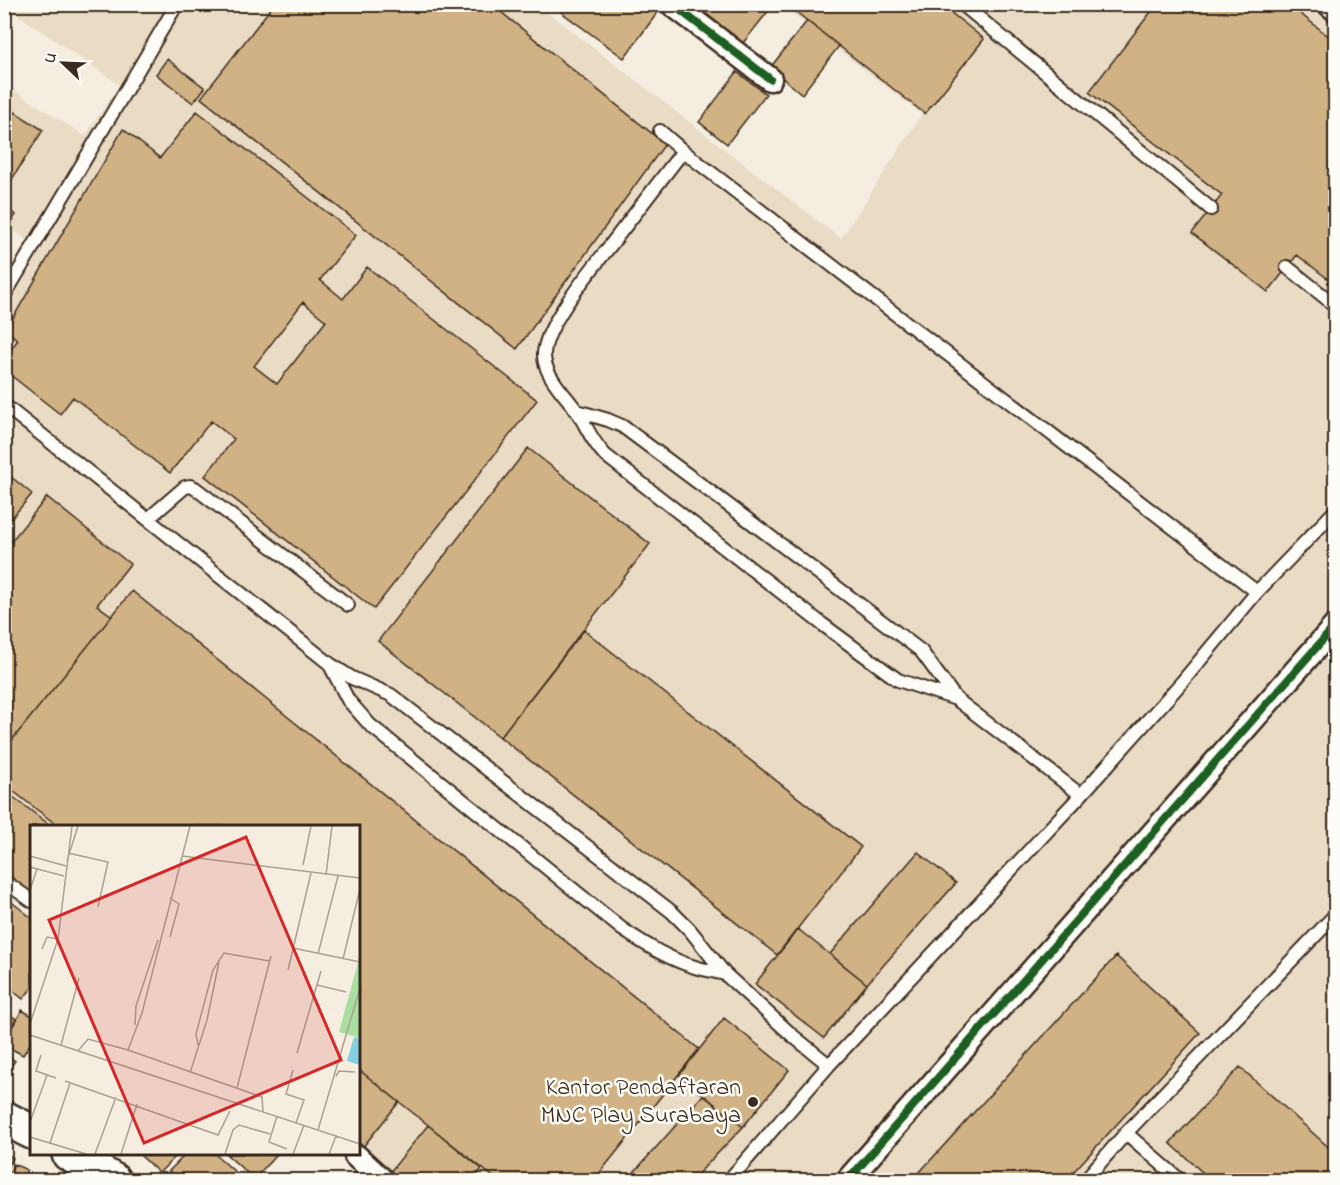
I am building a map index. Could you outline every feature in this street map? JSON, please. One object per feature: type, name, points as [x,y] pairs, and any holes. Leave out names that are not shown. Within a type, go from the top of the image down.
[{"type":"main road","points":[[4,1118],[30,1131]]},
{"type":"main road","points":[[71,1155],[112,1180]]},
{"type":"street","points":[[672,4],[770,79]]},
{"type":"street","points":[[1329,4],[1335,10]]},
{"type":"street","points":[[848,1180],[1335,625]]},
{"type":"street","points":[[356,1156],[382,1180]]},
{"type":"lane","points":[[4,296],[177,4]]},
{"type":"lane","points":[[962,4],[1211,209]]},
{"type":"lane","points":[[660,131],[1257,592]]},
{"type":"lane","points":[[683,151],[564,307],[546,341],[544,363],[577,411],[594,444],[605,454],[822,624],[898,680],[956,699]]},
{"type":"lane","points":[[1287,267],[1335,306]]},
{"type":"lane","points":[[4,405],[330,664],[352,678],[392,695],[672,912],[690,930],[725,974],[793,1036],[829,1065]]},
{"type":"lane","points":[[577,411],[622,426],[837,586],[921,651],[956,699],[1081,795]]},
{"type":"lane","points":[[148,519],[185,487],[195,488],[348,606]]},
{"type":"lane","points":[[729,1180],[829,1065],[1081,795],[1182,682],[1257,592],[1335,510]]},
{"type":"lane","points":[[330,664],[343,693],[370,725],[622,929],[650,948],[672,959],[697,968],[725,974]]},
{"type":"lane","points":[[4,881],[30,900]]},
{"type":"lane","points":[[1085,1180],[1126,1133],[1335,914]]},
{"type":"lane","points":[[1126,1133],[1180,1180]]},
{"type":"shaded area","points":[[538,5],[841,239],[922,114],[781,5],[1335,5],[1335,1180],[380,1180],[359,1155],[360,825],[30,825],[30,830],[5,884],[4,280],[27,240],[5,224],[4,84],[85,136],[120,85],[5,6]]},
{"type":"building","points":[[274,4],[491,4],[665,144],[517,349],[201,98]]},
{"type":"building","points":[[566,4],[649,4],[658,12],[624,58],[561,12]]},
{"type":"building","points":[[694,4],[774,4],[743,43]]},
{"type":"building","points":[[786,4],[940,4],[984,39],[925,114]]},
{"type":"building","points":[[1157,4],[1288,4],[1336,42],[1336,285],[1297,255],[1268,292],[1192,233],[1222,195],[1089,92]]},
{"type":"building","points":[[807,21],[839,46],[802,94],[770,68]]},
{"type":"building","points":[[167,59],[205,88],[193,103],[156,74]]},
{"type":"building","points":[[737,72],[766,94],[727,144],[699,122]]},
{"type":"building","points":[[4,105],[43,130],[4,192]]},
{"type":"building","points":[[197,111],[356,235],[320,280],[343,299],[367,267],[537,400],[374,609],[205,476],[234,439],[211,421],[170,473],[73,397],[60,414],[4,370],[4,357],[18,340],[6,330],[123,129],[160,158]],"holes":[[[303,302],[326,321],[277,384],[254,366]]]},
{"type":"building","points":[[4,207],[16,215],[7,228],[4,227]]},
{"type":"building","points":[[528,448],[650,544],[500,737],[378,641]]},
{"type":"building","points":[[4,471],[32,494],[4,527]]},
{"type":"building","points":[[47,497],[130,564],[97,605],[112,616],[4,750],[4,550]]},
{"type":"building","points":[[132,591],[699,1049],[594,1180],[497,1180],[360,1071],[360,825],[57,825],[4,784],[4,750]]},
{"type":"building","points":[[584,630],[861,847],[777,955],[500,737]]},
{"type":"building","points":[[4,790],[50,825],[30,825],[30,896],[4,877]]},
{"type":"building","points":[[918,852],[956,883],[867,984],[830,954]]},
{"type":"building","points":[[4,896],[30,916],[30,990],[23,999],[4,984]]},
{"type":"building","points":[[798,929],[867,984],[824,1038],[755,984]]},
{"type":"building","points":[[1116,956],[1200,1033],[1066,1180],[925,1180],[918,1174]]},
{"type":"building","points":[[4,1010],[16,1019],[4,1034]]},
{"type":"building","points":[[22,1010],[30,1015],[30,1044],[23,1055],[4,1045],[4,1041]]},
{"type":"building","points":[[724,1018],[789,1070],[743,1127],[679,1075]]},
{"type":"building","points":[[4,1053],[15,1061],[4,1075]]},
{"type":"building","points":[[1240,1067],[1336,1154],[1336,1180],[1211,1180],[1170,1143]]},
{"type":"building","points":[[360,1071],[399,1102],[360,1151]]},
{"type":"building","points":[[703,1095],[743,1127],[692,1180],[627,1180]]},
{"type":"building","points":[[428,1125],[482,1169],[473,1180],[388,1180],[385,1178]]},
{"type":"building","points":[[4,1154],[13,1158],[4,1173]]},
{"type":"building","points":[[140,1155],[177,1155],[159,1173]]},
{"type":"building","points":[[185,1155],[216,1155],[244,1180],[179,1180],[169,1171]]},
{"type":"building","points":[[227,1155],[276,1155],[254,1179]]},
{"type":"building","points":[[14,1164],[27,1170],[21,1180],[5,1180]]},
{"type":"cycle path","points":[[672,4],[770,79]]},
{"type":"cycle path","points":[[848,1180],[1336,625]]},
{"type":"place","name":"Kantor Pendaftaran MNC Play Surabaya","points":[[753,1102]]}]
